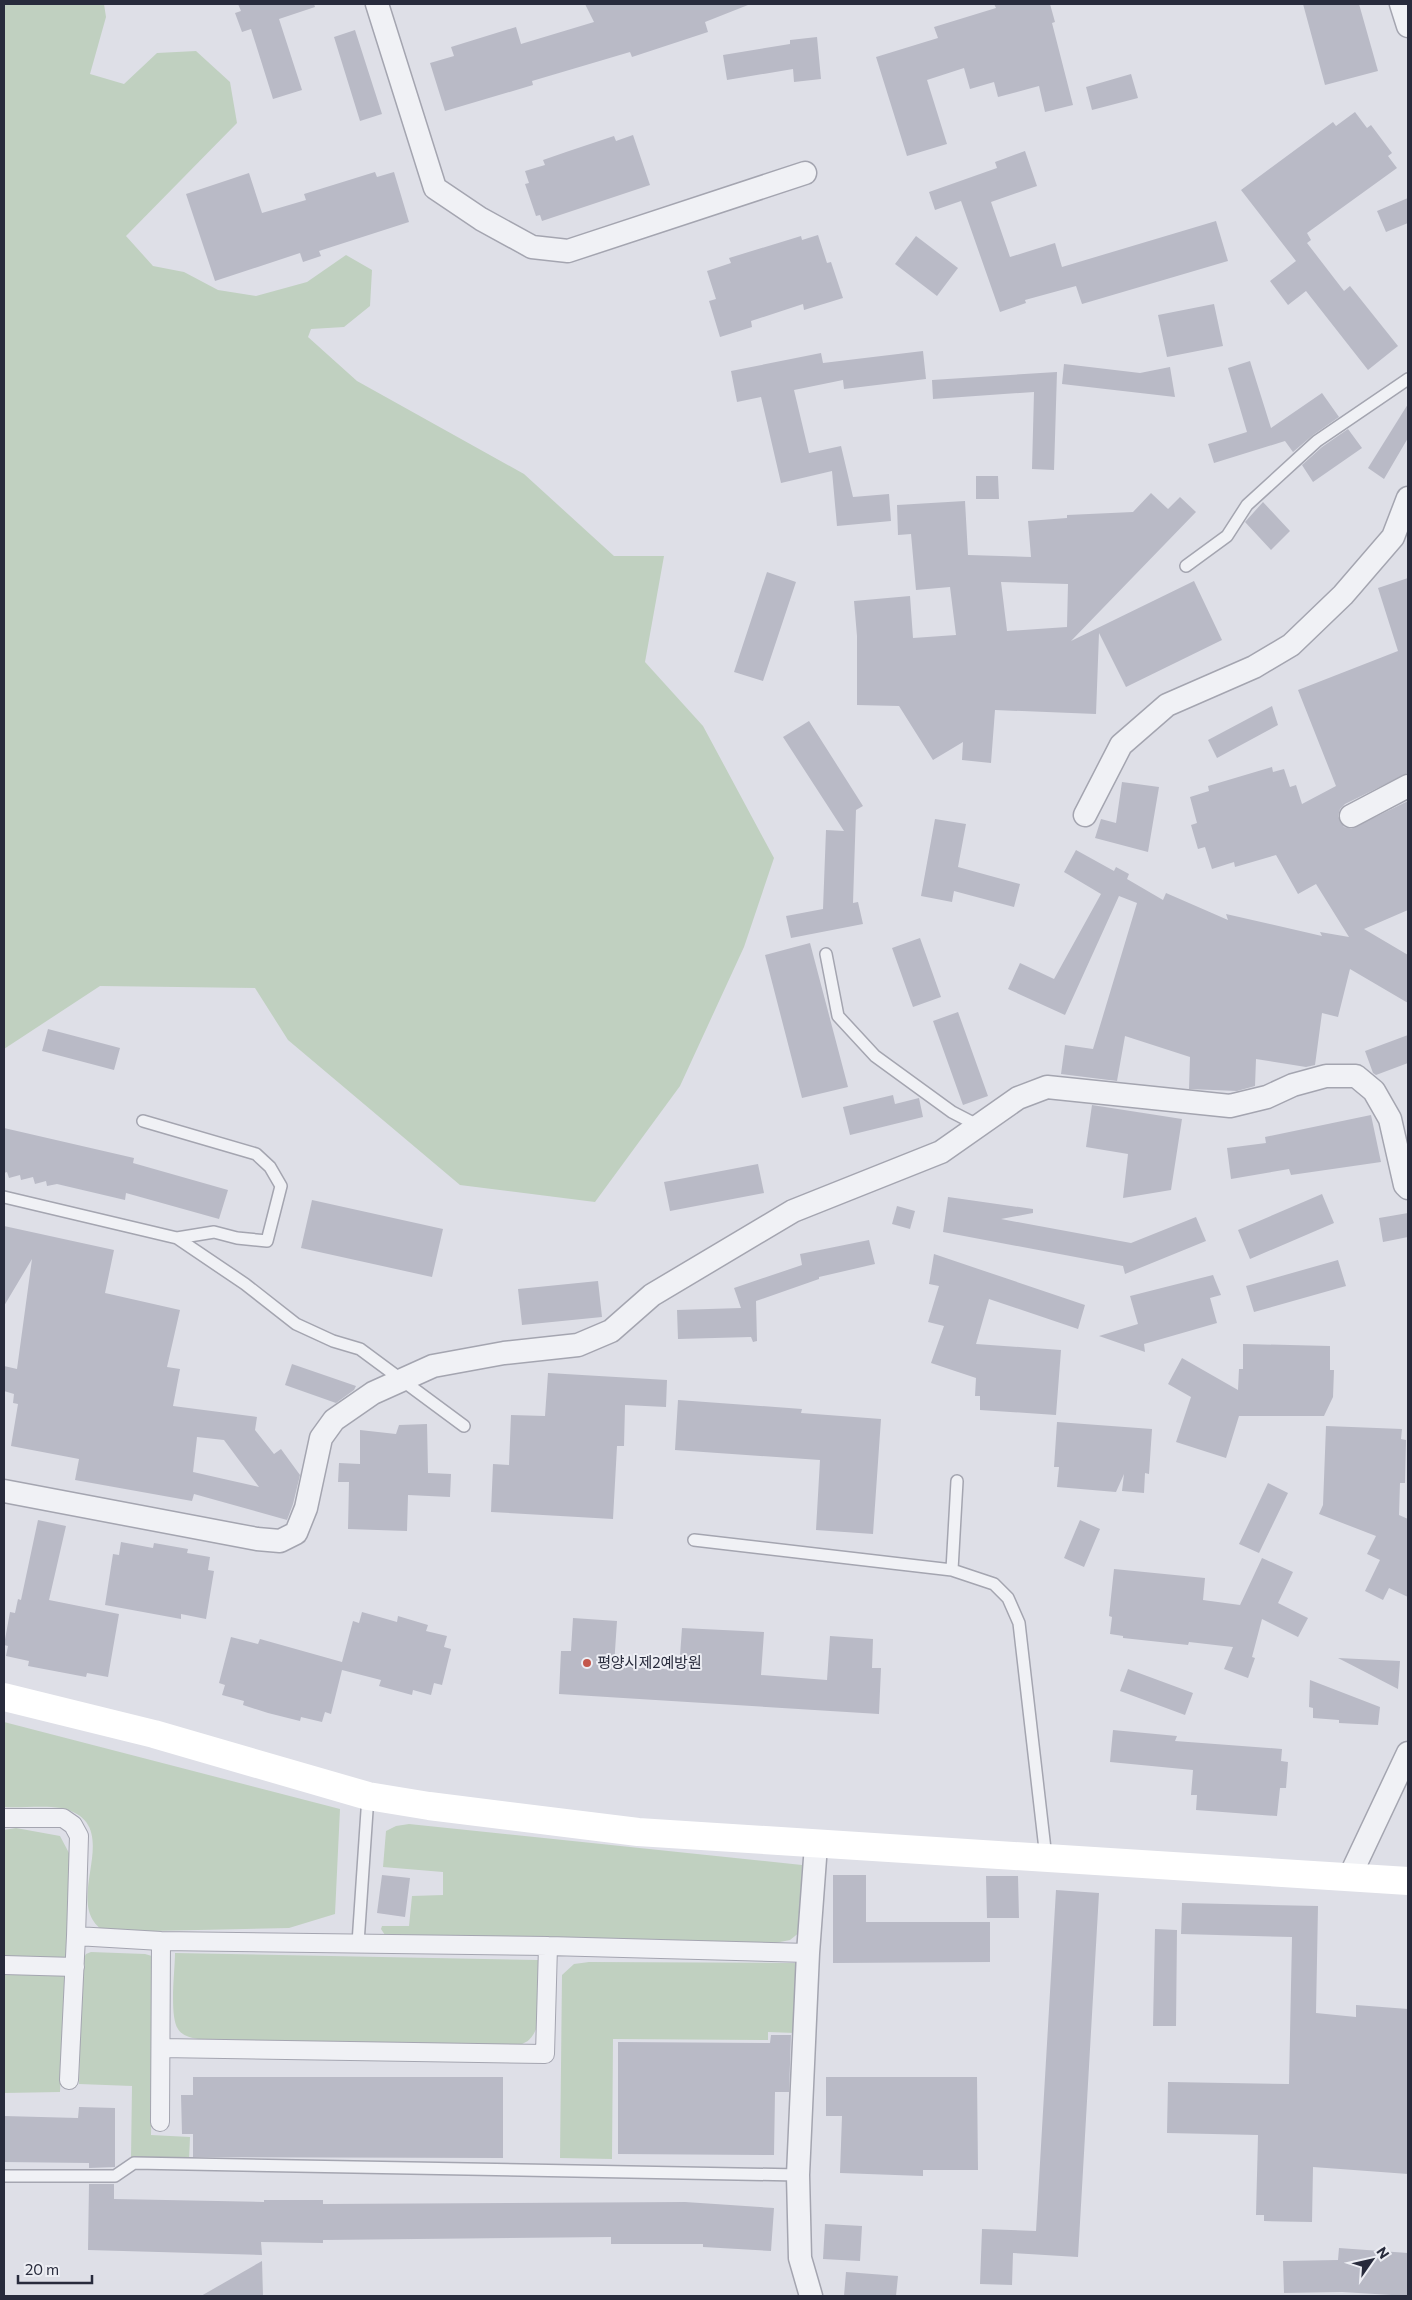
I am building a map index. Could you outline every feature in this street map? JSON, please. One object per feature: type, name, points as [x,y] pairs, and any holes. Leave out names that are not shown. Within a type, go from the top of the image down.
[{"type":"main road","points":[[4,1697],[154,1734],[368,1796],[429,1806],[638,1832],[816,1845],[1408,1881]]},
{"type":"street","points":[[377,4],[435,188],[481,219],[532,247],[568,252],[805,173]]},
{"type":"street","points":[[1401,4],[1408,26]]},
{"type":"street","points":[[1085,815],[1121,744],[1167,705],[1254,667],[1291,645],[1343,595],[1392,537],[1408,498]]},
{"type":"street","points":[[1351,816],[1408,786]]},
{"type":"street","points":[[4,1491],[257,1539],[280,1541],[296,1533],[306,1508],[321,1438],[334,1420],[373,1393],[433,1366],[504,1353],[578,1345],[611,1331],[652,1295],[793,1211],[941,1152],[1018,1098],[1047,1087],[1230,1106],[1326,1076],[1356,1076],[1374,1091],[1390,1118],[1405,1185],[1408,1188]]},
{"type":"street","points":[[1349,1878],[1408,1753]]},
{"type":"street","points":[[4,1818],[63,1818],[73,1825],[79,1836],[70,2080]]},
{"type":"street","points":[[811,2296],[800,2258],[798,2175],[808,1953],[816,1845]]},
{"type":"street","points":[[76,1936],[162,1941],[548,1946],[808,1953]]},
{"type":"street","points":[[160,2122],[162,1941]]},
{"type":"street","points":[[160,2048],[545,2054],[548,1946]]},
{"type":"street","points":[[4,1965],[74,1966]]},
{"type":"lane","points":[[1186,566],[1227,536],[1247,505],[1318,441],[1408,379]]},
{"type":"lane","points":[[826,954],[838,1016],[875,1056],[952,1112],[979,1126]]},
{"type":"lane","points":[[143,1121],[256,1154],[270,1167],[281,1186],[267,1242],[237,1238],[214,1232],[177,1238]]},
{"type":"lane","points":[[4,1197],[177,1238],[245,1284],[296,1324],[333,1341],[360,1349],[464,1426]]},
{"type":"lane","points":[[952,1570],[958,1481]]},
{"type":"lane","points":[[694,1540],[952,1570],[994,1584],[1008,1598],[1019,1623],[1046,1858]]},
{"type":"lane","points":[[358,1943],[368,1796]]},
{"type":"lane","points":[[4,2176],[115,2176],[134,2163],[798,2175]]},
{"type":"green space","points":[[4,4],[104,4],[106,17],[90,74],[124,84],[157,53],[196,51],[230,82],[237,123],[126,236],[153,266],[184,272],[218,290],[256,296],[307,282],[346,255],[372,270],[370,306],[344,327],[311,329],[308,337],[357,381],[524,474],[614,556],[664,556],[645,662],[703,726],[774,858],[744,947],[680,1086],[595,1202],[460,1185],[288,1040],[255,988],[100,986],[4,1049]]},
{"type":"green space","points":[[4,1722],[340,1809],[335,1914],[289,1928],[106,1932],[93,1920],[88,1903],[88,1885],[93,1847],[91,1830],[81,1817],[54,1807],[4,1807]]},
{"type":"green space","points":[[409,1824],[802,1865],[800,1932],[790,1940],[775,1943],[385,1935],[381,1929],[382,1926],[409,1926],[412,1896],[443,1895],[443,1872],[383,1867],[386,1831],[396,1826]]},
{"type":"green space","points":[[16,1828],[60,1836],[69,1853],[69,1961],[4,1959],[4,1830]]},
{"type":"green space","points":[[91,1952],[145,1954],[152,1956],[155,1963],[151,2135],[190,2137],[189,2160],[131,2159],[132,2086],[79,2084],[82,1961],[86,1954]]},
{"type":"green space","points":[[175,1953],[538,1960],[537,2027],[529,2040],[515,2046],[193,2038],[182,2033],[175,2022],[173,1992]]},
{"type":"green space","points":[[589,1962],[795,1963],[795,2033],[768,2032],[768,2040],[613,2039],[612,2159],[560,2158],[562,1975],[574,1964]]},
{"type":"green space","points":[[4,1974],[66,1975],[60,2092],[4,2093]]},
{"type":"building","points":[[238,4],[314,4],[315,7],[279,19],[302,90],[273,99],[251,29],[242,32],[235,13],[241,11]]},
{"type":"building","points":[[585,4],[748,5],[705,22],[708,32],[632,57],[630,52],[532,81],[533,85],[445,111],[430,63],[454,56],[451,47],[516,27],[521,44],[594,22]]},
{"type":"building","points":[[994,4],[1050,4],[1055,22],[1052,23],[1073,105],[1045,112],[1039,86],[998,97],[994,82],[970,89],[964,68],[927,80],[947,144],[907,156],[876,57],[938,38],[934,27],[996,8]]},
{"type":"building","points":[[1303,4],[1359,4],[1378,71],[1325,85]]},
{"type":"building","points":[[355,30],[382,114],[360,121],[334,37]]},
{"type":"building","points":[[817,37],[821,79],[794,82],[793,69],[727,80],[723,55],[790,44],[790,40]]},
{"type":"building","points":[[1131,74],[1138,98],[1092,110],[1086,87]]},
{"type":"building","points":[[1355,112],[1367,128],[1371,125],[1392,153],[1388,156],[1397,168],[1307,233],[1311,240],[1307,243],[1344,291],[1350,286],[1398,346],[1368,370],[1306,291],[1288,305],[1270,281],[1296,261],[1241,190],[1333,122],[1336,126]]},
{"type":"building","points":[[633,135],[650,185],[542,221],[540,215],[536,216],[525,184],[529,183],[525,171],[545,165],[543,160],[614,136],[616,141]]},
{"type":"building","points":[[1025,151],[1037,186],[991,202],[1010,257],[1055,243],[1062,267],[1216,221],[1228,261],[1082,304],[1076,286],[1025,300],[1026,303],[1000,312],[961,201],[935,210],[929,192],[997,168],[995,162]]},
{"type":"building","points":[[375,172],[377,177],[394,172],[409,222],[319,251],[321,256],[303,262],[300,253],[215,281],[186,194],[249,173],[262,213],[306,200],[304,194]]},
{"type":"building","points":[[1408,198],[1408,223],[1386,232],[1377,211]]},
{"type":"building","points":[[818,235],[827,263],[831,262],[843,298],[804,310],[803,304],[751,321],[752,327],[720,337],[709,301],[716,299],[707,271],[731,263],[729,258],[801,236],[802,240]]},
{"type":"building","points":[[916,236],[958,268],[937,296],[895,264]]},
{"type":"building","points":[[1214,304],[1223,346],[1167,357],[1158,315]]},
{"type":"building","points":[[923,351],[926,379],[844,389],[843,380],[794,390],[809,453],[841,446],[853,497],[889,494],[891,521],[837,526],[832,471],[781,483],[761,397],[737,402],[731,371],[821,353],[823,363]]},
{"type":"building","points":[[1250,361],[1271,428],[1322,393],[1339,417],[1293,452],[1285,441],[1214,463],[1208,444],[1247,432],[1228,368]]},
{"type":"building","points":[[1064,364],[1140,373],[1170,367],[1175,397],[1062,384]]},
{"type":"building","points":[[1057,372],[1054,470],[1032,469],[1034,392],[933,399],[932,380]]},
{"type":"building","points":[[1408,404],[1408,438],[1384,479],[1368,468]]},
{"type":"building","points":[[1348,429],[1362,448],[1313,482],[1302,465],[1322,447]]},
{"type":"building","points":[[976,476],[998,476],[999,499],[976,499]]},
{"type":"building","points":[[1151,493],[1168,509],[1180,497],[1196,512],[1071,641],[1194,581],[1222,640],[1126,687],[1099,633],[1096,714],[995,710],[991,763],[962,760],[963,742],[933,760],[899,706],[857,705],[857,636],[854,601],[910,596],[913,638],[956,635],[950,587],[916,590],[911,534],[898,535],[897,505],[965,501],[968,555],[1031,557],[1028,521],[1067,518],[1067,515],[1133,512]],"holes":[[[1001,582],[1068,584],[1067,627],[1007,631]]]},
{"type":"building","points":[[1263,502],[1290,531],[1271,550],[1245,522]]},
{"type":"building","points":[[767,572],[796,582],[763,681],[734,672]]},
{"type":"building","points":[[1408,578],[1408,773],[1345,804],[1340,809],[1338,816],[1344,827],[1351,829],[1408,801],[1408,910],[1364,929],[1408,955],[1408,1003],[1350,969],[1338,1017],[1322,1013],[1315,1065],[1306,1067],[1256,1059],[1255,1086],[1237,1091],[1189,1089],[1190,1057],[1125,1036],[1117,1081],[1061,1074],[1065,1045],[1093,1049],[1137,903],[1119,896],[1065,1015],[1008,989],[1020,963],[1054,979],[1101,894],[1064,872],[1076,850],[1114,871],[1116,867],[1129,874],[1127,879],[1163,900],[1166,893],[1228,920],[1226,914],[1322,936],[1320,932],[1349,937],[1316,884],[1298,894],[1276,855],[1235,867],[1234,862],[1212,869],[1205,847],[1198,849],[1191,825],[1197,823],[1190,797],[1209,791],[1208,786],[1272,767],[1273,772],[1284,769],[1290,787],[1296,785],[1302,804],[1336,786],[1298,690],[1398,651],[1378,588]]},
{"type":"building","points":[[1272,706],[1278,725],[1217,758],[1208,740]]},
{"type":"building","points":[[809,721],[863,806],[856,810],[853,903],[858,902],[863,924],[791,938],[786,916],[823,909],[826,830],[844,831],[783,737]]},
{"type":"building","points":[[1122,782],[1159,787],[1148,852],[1095,838],[1101,819],[1116,823]]},
{"type":"building","points":[[935,819],[966,824],[958,867],[1020,884],[1014,907],[954,891],[952,902],[921,896]]},
{"type":"building","points":[[920,938],[941,997],[913,1007],[892,948]]},
{"type":"building","points":[[810,943],[848,1087],[802,1098],[765,955]]},
{"type":"building","points":[[958,1012],[988,1096],[963,1105],[933,1021]]},
{"type":"building","points":[[48,1029],[120,1048],[114,1070],[42,1051]]},
{"type":"building","points":[[1408,1035],[1408,1063],[1376,1075],[1373,1073],[1365,1051]]},
{"type":"building","points":[[893,1095],[895,1104],[919,1098],[923,1117],[850,1135],[843,1107]]},
{"type":"building","points":[[1092,1105],[1182,1119],[1171,1190],[1123,1198],[1128,1154],[1086,1147]]},
{"type":"building","points":[[1371,1115],[1381,1162],[1291,1175],[1289,1169],[1231,1179],[1227,1148],[1266,1143],[1265,1137]]},
{"type":"building","points":[[4,1128],[134,1158],[133,1163],[228,1190],[219,1219],[126,1193],[125,1200],[57,1184],[47,1186],[46,1181],[35,1184],[33,1177],[21,1180],[20,1175],[9,1178],[7,1172],[4,1173]]},
{"type":"building","points":[[758,1164],[764,1193],[670,1211],[664,1182]]},
{"type":"building","points":[[1322,1194],[1334,1223],[1250,1259],[1238,1230]]},
{"type":"building","points":[[948,1197],[1033,1209],[1033,1213],[1001,1219],[1131,1243],[1196,1217],[1206,1241],[1125,1274],[1123,1266],[943,1232]]},
{"type":"building","points":[[312,1200],[443,1229],[432,1277],[301,1248]]},
{"type":"building","points":[[897,1206],[915,1211],[910,1229],[892,1224]]},
{"type":"building","points":[[1408,1213],[1408,1237],[1383,1242],[1379,1218]]},
{"type":"building","points":[[4,1226],[114,1250],[105,1293],[180,1310],[167,1367],[180,1369],[173,1406],[257,1417],[255,1430],[274,1454],[281,1449],[300,1475],[287,1520],[194,1494],[192,1501],[75,1480],[79,1459],[11,1446],[18,1404],[13,1403],[14,1394],[4,1391],[4,1366],[17,1369],[32,1259],[4,1306]],"holes":[[[197,1437],[224,1440],[259,1487],[193,1472]]]},
{"type":"building","points":[[869,1240],[875,1264],[819,1277],[819,1279],[756,1301],[757,1341],[753,1342],[751,1337],[678,1339],[677,1310],[741,1308],[734,1288],[802,1265],[800,1254]]},
{"type":"building","points":[[934,1254],[1085,1305],[1078,1329],[989,1299],[976,1344],[1061,1350],[1056,1415],[980,1410],[980,1396],[975,1396],[976,1378],[931,1363],[944,1326],[928,1322],[939,1286],[929,1284]]},
{"type":"building","points":[[1338,1260],[1346,1286],[1254,1312],[1246,1286]]},
{"type":"building","points":[[1213,1275],[1221,1295],[1210,1298],[1217,1323],[1144,1344],[1145,1352],[1099,1336],[1138,1324],[1130,1296]]},
{"type":"building","points":[[598,1281],[602,1317],[522,1325],[518,1289]]},
{"type":"building","points":[[1243,1344],[1330,1346],[1330,1370],[1334,1370],[1333,1397],[1324,1416],[1239,1416],[1226,1458],[1176,1442],[1191,1397],[1168,1384],[1182,1358],[1238,1390],[1239,1369],[1243,1369]]},
{"type":"building","points":[[292,1364],[356,1386],[354,1390],[336,1403],[285,1385]]},
{"type":"building","points":[[548,1373],[667,1380],[666,1407],[625,1405],[624,1446],[617,1446],[613,1519],[491,1512],[493,1464],[509,1465],[511,1415],[545,1416]]},
{"type":"building","points":[[678,1400],[802,1409],[801,1413],[881,1419],[873,1534],[816,1530],[820,1460],[675,1450]]},
{"type":"building","points":[[1057,1422],[1152,1429],[1149,1474],[1145,1473],[1144,1493],[1122,1491],[1124,1474],[1116,1492],[1057,1487],[1059,1467],[1054,1467]]},
{"type":"building","points":[[427,1424],[428,1473],[451,1474],[450,1497],[408,1495],[407,1531],[348,1529],[349,1482],[338,1482],[339,1463],[360,1464],[360,1430],[396,1434],[399,1425]]},
{"type":"building","points":[[1326,1426],[1402,1429],[1401,1439],[1406,1440],[1405,1483],[1400,1483],[1399,1515],[1408,1519],[1408,1597],[1389,1588],[1383,1600],[1365,1591],[1380,1560],[1367,1554],[1376,1536],[1319,1514],[1323,1505]]},
{"type":"building","points":[[1268,1483],[1288,1493],[1259,1553],[1239,1544]]},
{"type":"building","points":[[38,1520],[66,1526],[49,1600],[119,1614],[108,1677],[87,1673],[86,1677],[28,1666],[29,1661],[6,1656],[8,1646],[4,1645],[10,1612],[15,1613],[18,1599],[21,1600]]},
{"type":"building","points":[[1080,1520],[1100,1529],[1084,1567],[1064,1558]]},
{"type":"building","points":[[121,1542],[153,1548],[154,1543],[188,1549],[187,1553],[210,1557],[208,1570],[214,1571],[206,1619],[181,1614],[181,1619],[105,1605],[113,1554],[119,1555]]},
{"type":"building","points":[[1262,1558],[1293,1572],[1278,1603],[1308,1618],[1298,1637],[1262,1619],[1252,1657],[1255,1658],[1248,1678],[1224,1669],[1233,1647],[1189,1642],[1188,1645],[1123,1638],[1123,1636],[1110,1634],[1112,1617],[1109,1616],[1114,1569],[1205,1578],[1203,1600],[1240,1605]]},
{"type":"building","points":[[362,1612],[397,1622],[398,1616],[428,1625],[426,1631],[447,1636],[444,1647],[451,1649],[442,1685],[434,1683],[431,1695],[413,1690],[412,1695],[379,1686],[381,1680],[342,1670],[331,1714],[325,1712],[322,1722],[301,1717],[300,1721],[268,1713],[243,1705],[244,1701],[222,1695],[225,1685],[219,1683],[231,1637],[258,1644],[260,1639],[342,1662],[353,1621],[359,1623]]},
{"type":"building","name":"평양시제2예방원","points":[[573,1618],[617,1621],[614,1666],[679,1670],[682,1628],[764,1632],[761,1675],[827,1680],[830,1636],[873,1639],[872,1668],[881,1668],[879,1714],[559,1694],[561,1651],[571,1651]]},
{"type":"building","points":[[1338,1658],[1400,1661],[1398,1689]]},
{"type":"building","points":[[1128,1669],[1193,1693],[1185,1715],[1120,1691]]},
{"type":"building","points":[[1310,1680],[1380,1707],[1378,1725],[1339,1723],[1339,1720],[1313,1718],[1313,1708],[1309,1707]]},
{"type":"building","points":[[1113,1730],[1177,1736],[1175,1741],[1282,1749],[1281,1761],[1288,1762],[1286,1788],[1280,1788],[1277,1816],[1196,1810],[1197,1795],[1191,1795],[1193,1770],[1110,1762]]},
{"type":"building","points":[[382,1875],[410,1878],[405,1917],[377,1913]]},
{"type":"building","points":[[833,1875],[866,1875],[866,1922],[990,1922],[990,1962],[833,1963]]},
{"type":"building","points":[[986,1876],[1018,1876],[1019,1918],[987,1918]]},
{"type":"building","points":[[1056,1890],[1099,1893],[1078,2257],[1013,2253],[1012,2285],[980,2284],[982,2229],[1036,2231]]},
{"type":"building","points":[[1182,1903],[1318,1906],[1316,2013],[1356,2017],[1356,2005],[1408,2009],[1408,2174],[1313,2167],[1312,2222],[1264,2221],[1264,2215],[1256,2215],[1258,2135],[1167,2133],[1168,2082],[1289,2084],[1292,1937],[1181,1934]]},
{"type":"building","points":[[1155,1929],[1177,1930],[1176,2026],[1153,2026]]},
{"type":"building","points":[[771,2035],[791,2035],[789,2092],[775,2092],[774,2155],[618,2154],[618,2042],[770,2043]]},
{"type":"building","points":[[193,2077],[503,2077],[503,2158],[193,2157],[193,2134],[182,2134],[181,2095],[193,2095]]},
{"type":"building","points":[[826,2077],[977,2077],[978,2170],[923,2170],[923,2176],[840,2173],[842,2116],[826,2116]]},
{"type":"building","points":[[79,2107],[115,2108],[115,2167],[89,2168],[89,2163],[4,2162],[4,2116],[78,2118]]},
{"type":"building","points":[[89,2184],[114,2184],[114,2199],[264,2202],[264,2200],[323,2200],[323,2204],[685,2202],[774,2208],[771,2251],[703,2247],[703,2244],[611,2244],[611,2237],[323,2240],[323,2243],[261,2242],[262,2255],[88,2250]]},
{"type":"building","points":[[825,2224],[862,2226],[860,2261],[823,2259]]},
{"type":"building","points":[[1339,2248],[1408,2253],[1408,2296],[1342,2292],[1284,2293],[1283,2261],[1338,2260]]},
{"type":"building","points":[[262,2261],[263,2296],[201,2296]]},
{"type":"building","points":[[846,2272],[898,2276],[896,2296],[844,2296]]},
{"type":"place","name":"평양시제2예방원","points":[[587,1663]]}]
